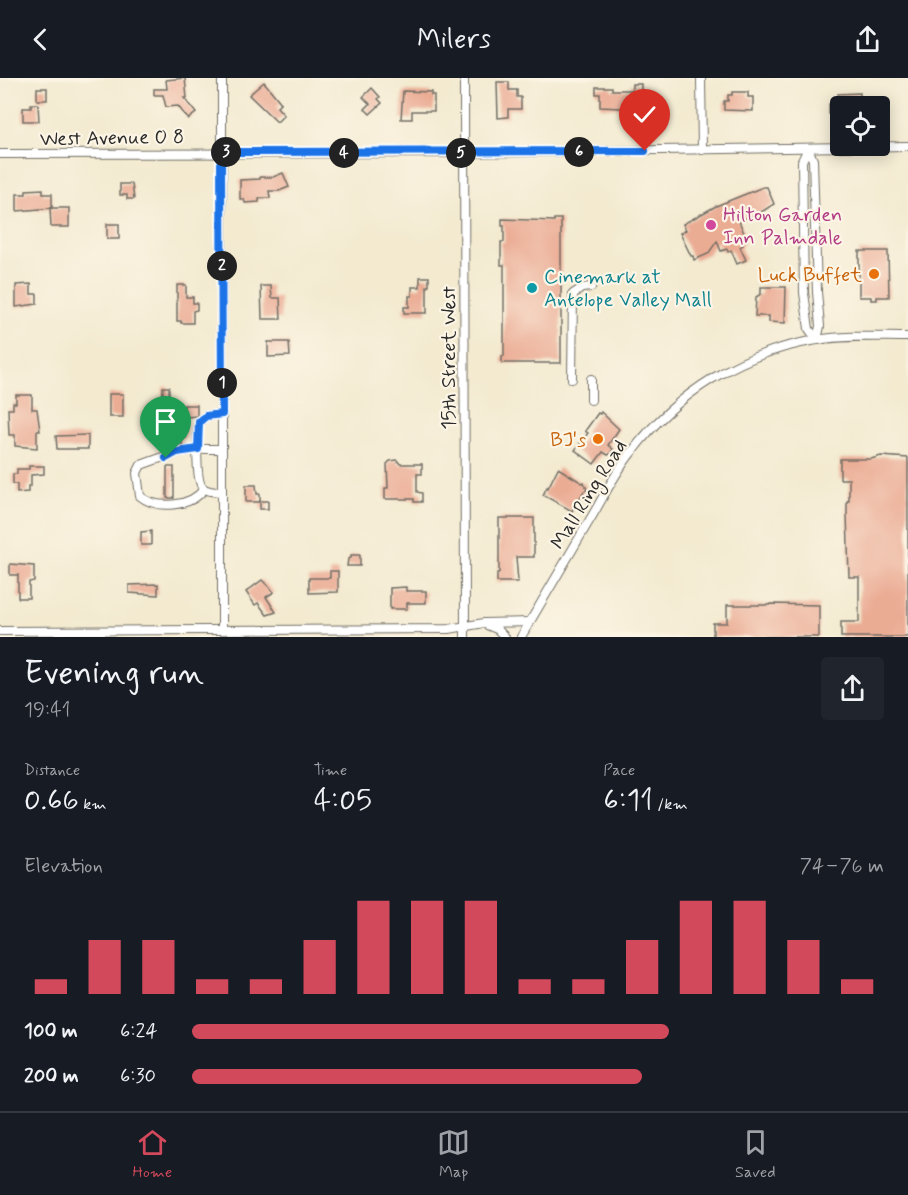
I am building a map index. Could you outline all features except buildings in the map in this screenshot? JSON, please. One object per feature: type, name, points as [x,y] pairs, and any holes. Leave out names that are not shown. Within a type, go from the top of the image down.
[{"type":"street","points":[[222,78],[222,630]]},
{"type":"street","name":"15th Street West","points":[[464,78],[465,637]]},
{"type":"street","points":[[701,78],[702,150]]},
{"type":"street","name":"West Avenue O 8","points":[[0,154],[464,153],[908,146]]},
{"type":"street","points":[[808,148],[802,161],[804,293],[809,329],[817,340]]},
{"type":"street","points":[[808,148],[813,160],[820,326],[817,340]]},
{"type":"street","points":[[572,379],[573,294],[582,288],[591,287]]},
{"type":"street","name":"Mall Ring Road","points":[[521,637],[630,454],[660,418],[697,387],[749,359],[780,348],[836,338],[908,337]]},
{"type":"street","points":[[591,379],[591,400]]},
{"type":"street","points":[[222,414],[206,416],[199,422],[198,449],[199,480],[204,489],[222,492]]},
{"type":"street","points":[[204,489],[189,501],[162,504],[147,501],[140,496],[137,473],[141,465],[177,452],[222,449]]},
{"type":"street","points":[[0,631],[449,629],[484,623],[530,622]]},
{"type":"street","points":[[484,623],[497,629],[505,637]]},
{"type":"place","name":"Hilton Garden Inn Palmdale","points":[[711,225]]},
{"type":"place","name":"Luck Buffet","points":[[874,274]]},
{"type":"place","name":"Cinemark at Antelope Valley Mall","points":[[532,288]]},
{"type":"place","name":"BJ's","points":[[598,439]]},
{"type":"route","points":[[166,458],[177,452],[198,449],[199,422],[206,416],[222,414],[221,152],[645,151]]}]
